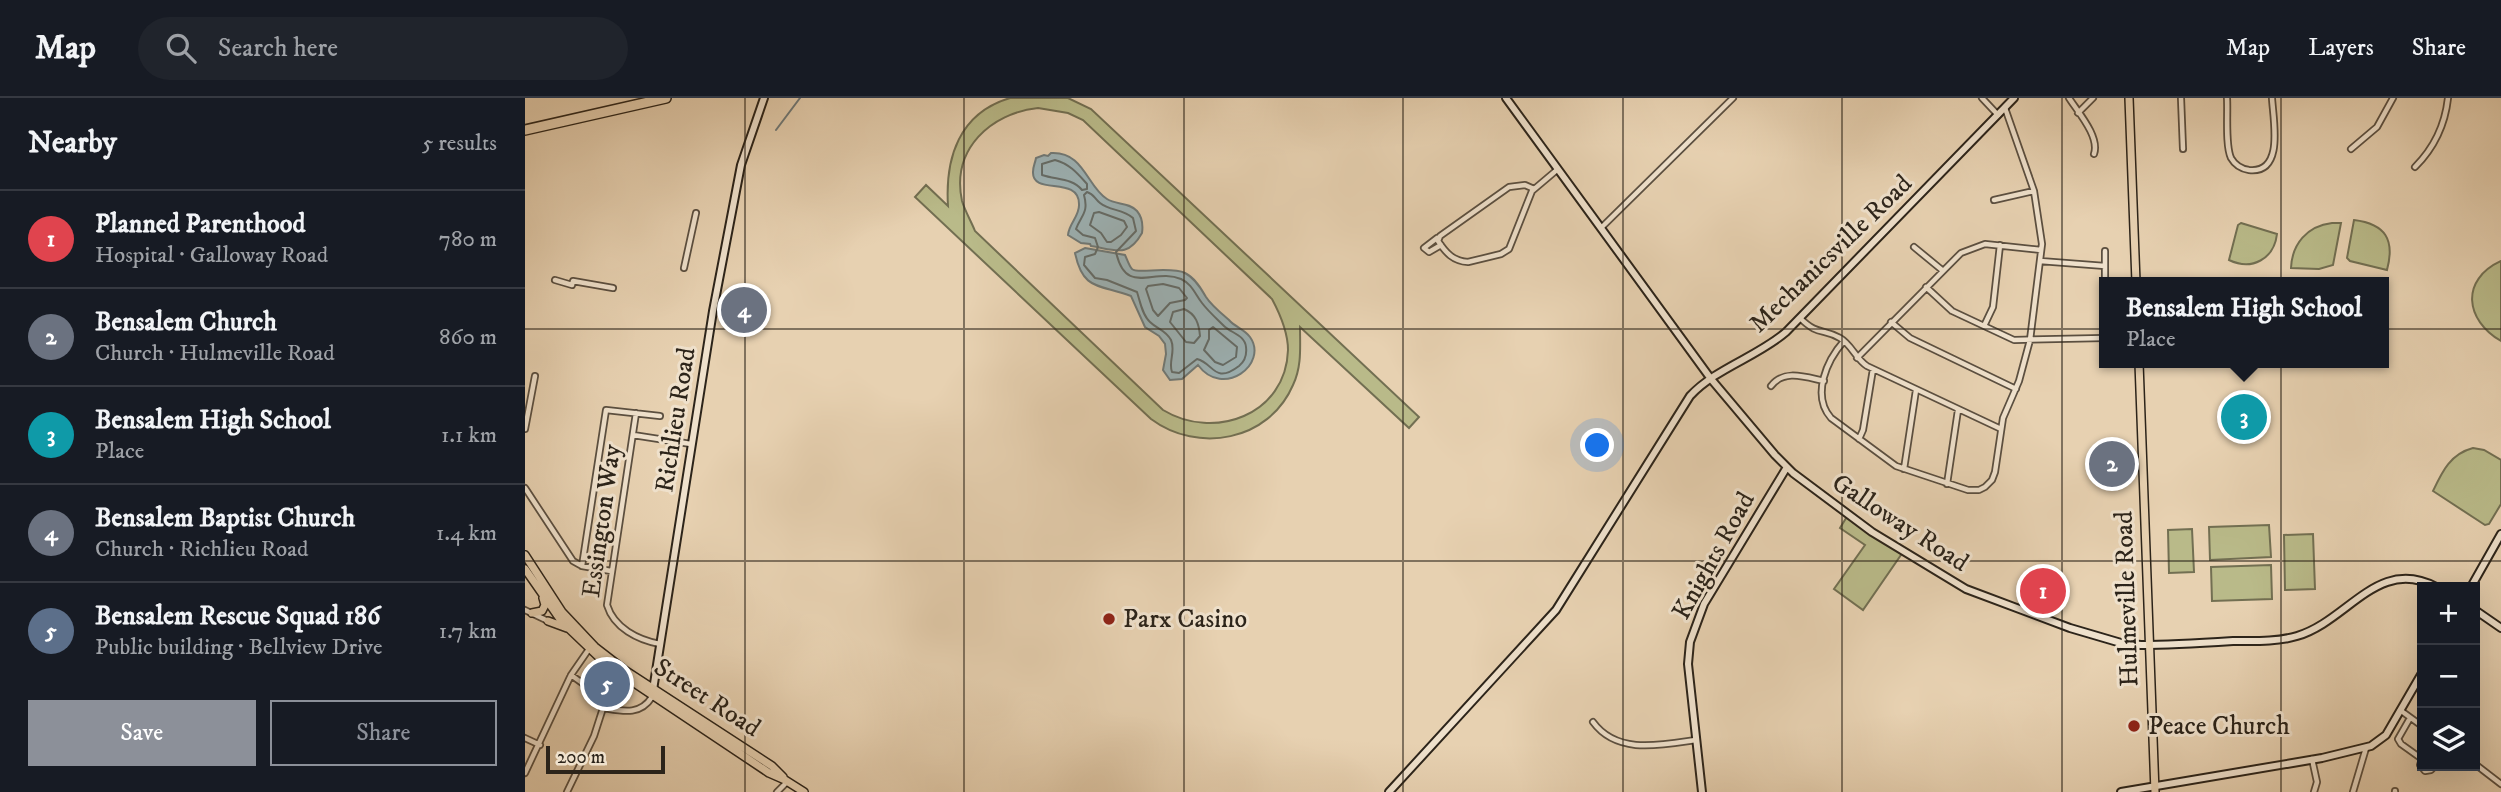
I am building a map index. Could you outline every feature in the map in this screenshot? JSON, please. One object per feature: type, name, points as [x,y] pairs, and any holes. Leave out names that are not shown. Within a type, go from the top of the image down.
[{"type":"highway","points":[[525,124],[642,98]]},
{"type":"highway","points":[[525,130],[666,98]]},
{"type":"main road","name":"Galloway Road","points":[[1506,98],[1711,379],[1787,467],[1872,532],[1966,589],[2107,639],[2129,645],[2148,645],[2286,639],[2318,628],[2375,587],[2391,579],[2418,579],[2424,582]]},
{"type":"main road","name":"Mechanicsville Road","points":[[1389,792],[1556,610],[1688,398],[1711,379],[1774,341],[1800,318],[2014,98]]},
{"type":"main road","points":[[2129,98],[2136,277]]},
{"type":"main road","name":"Richlieu Road","points":[[653,693],[713,311],[739,175],[763,100]]},
{"type":"main road","name":"Hulmeville Road","points":[[2139,368],[2154,789]]},
{"type":"main road","name":"Knights Road","points":[[1702,792],[1688,664],[1694,625],[1703,604],[1787,467]]},
{"type":"main road","points":[[2474,582],[2501,534]]},
{"type":"main road","name":"Street Road","points":[[525,555],[555,601],[582,635],[653,693],[722,742],[757,760]]},
{"type":"main road","name":"Street Road","points":[[525,569],[571,631],[610,668],[738,743],[757,760],[804,792]]},
{"type":"main road","points":[[528,612],[540,613],[544,608],[541,594]]},
{"type":"main road","points":[[2480,613],[2501,628]]},
{"type":"main road","points":[[548,621],[571,631]]},
{"type":"main road","points":[[2121,792],[2154,789],[2366,748],[2383,738],[2417,681]]},
{"type":"main road","points":[[722,742],[732,745],[738,743]]},
{"type":"street","points":[[1602,227],[1733,98]]},
{"type":"street","points":[[1982,98],[1998,115]]},
{"type":"street","points":[[2069,98],[2094,141],[2094,154]]},
{"type":"street","points":[[2078,113],[2093,98]]},
{"type":"street","points":[[2181,98],[2183,149]]},
{"type":"street","points":[[2227,98],[2231,157],[2239,166],[2251,170],[2264,166],[2274,153],[2272,98]]},
{"type":"street","points":[[2351,149],[2377,127],[2393,98]]},
{"type":"street","points":[[2415,167],[2437,139],[2448,98]]},
{"type":"street","points":[[1844,341],[1831,357],[1824,381],[1822,401],[1831,418],[1888,461],[1903,469],[1975,491],[1989,483],[1995,472],[2006,409],[2016,389],[2030,340],[2042,240],[2034,191],[2005,108]]},
{"type":"street","points":[[1438,238],[1452,257],[1465,262],[1504,252],[1514,242],[1534,190],[1559,169]]},
{"type":"street","points":[[1441,245],[1429,252],[1424,248],[1509,187],[1525,185],[1534,190]]},
{"type":"street","points":[[1994,200],[2034,191]]},
{"type":"street","points":[[684,268],[695,212]]},
{"type":"street","points":[[1857,358],[1961,253],[1985,244],[2041,250]]},
{"type":"street","points":[[1984,326],[1993,307],[2000,245]]},
{"type":"street","points":[[1915,247],[1942,270]]},
{"type":"street","points":[[2105,251],[2105,277]]},
{"type":"street","points":[[2040,261],[2105,266]]},
{"type":"street","points":[[555,280],[572,285],[573,281],[613,288]]},
{"type":"street","points":[[1926,286],[1952,311],[2014,340],[2099,338]]},
{"type":"street","points":[[1800,318],[1813,329],[1839,337],[1857,358],[1873,369],[2001,429]]},
{"type":"street","points":[[1891,322],[1910,338],[2016,389]]},
{"type":"street","points":[[1859,439],[1863,430],[1873,369]]},
{"type":"street","points":[[1771,386],[1786,375],[1824,381]]},
{"type":"street","points":[[525,429],[535,376]]},
{"type":"street","points":[[1903,469],[1916,390]]},
{"type":"street","points":[[582,566],[607,410],[660,416]]},
{"type":"street","points":[[1947,484],[1958,410]]},
{"type":"street","name":"Essington Way","points":[[636,413],[607,600],[611,617],[641,639],[661,645]]},
{"type":"street","points":[[633,435],[691,444]]},
{"type":"street","points":[[525,488],[571,559],[582,566],[611,571]]},
{"type":"street","points":[[528,612],[548,621]]},
{"type":"street","points":[[525,773],[571,675],[589,649]]},
{"type":"street","points":[[568,792],[597,729],[603,708],[596,693],[571,675]]},
{"type":"street","points":[[603,708],[632,712],[648,704],[653,693]]},
{"type":"street","points":[[2400,710],[2417,723]]},
{"type":"street","points":[[2409,719],[2398,739],[2400,744],[2417,756]]},
{"type":"street","points":[[1593,722],[1600,731],[1623,743],[1649,747],[1697,740]]},
{"type":"street","points":[[525,738],[540,745]]},
{"type":"street","points":[[2353,792],[2366,748]]},
{"type":"street","points":[[2312,759],[2317,782],[2314,792]]},
{"type":"street","points":[[2480,768],[2501,784]]},
{"type":"street","points":[[777,792],[786,781]]},
{"type":"street","points":[[784,792],[786,781]]},
{"type":"green space","points":[[1010,98],[1068,98],[1091,109],[1419,417],[1409,428],[1300,327],[1299,364],[1293,385],[1282,404],[1267,419],[1250,430],[1231,436],[1190,436],[1170,430],[1151,419],[915,197],[926,185],[948,206],[949,171],[959,140],[978,114]],"holes":[[[1038,108],[1068,113],[1083,120],[1272,299],[1283,323],[1288,350],[1284,373],[1275,391],[1261,406],[1244,416],[1224,422],[1204,423],[1183,419],[1163,410],[975,231],[962,201],[960,182],[963,165],[978,137],[990,126],[1021,111]]]},
{"type":"green space","points":[[2354,220],[2374,225],[2385,235],[2390,250],[2387,270],[2347,258]]},
{"type":"green space","points":[[2241,223],[2277,234],[2267,256],[2254,263],[2229,260],[2238,225]]},
{"type":"green space","points":[[2332,223],[2341,223],[2333,265],[2319,269],[2291,268],[2294,251],[2308,232]]},
{"type":"green space","points":[[2501,261],[2501,341],[2480,322],[2472,300],[2473,289],[2479,279]]},
{"type":"green space","points":[[2473,448],[2484,450],[2501,460],[2501,504],[2489,524],[2485,525],[2433,491],[2453,459]]},
{"type":"green space","points":[[1848,515],[1903,552],[1863,610],[1834,589],[1865,545],[1840,528]]},
{"type":"green space","points":[[2269,525],[2271,557],[2210,560],[2209,527]]},
{"type":"green space","points":[[2192,529],[2194,572],[2169,573],[2168,530]]},
{"type":"green space","points":[[2313,534],[2315,589],[2285,590],[2284,535]]},
{"type":"green space","points":[[2271,565],[2272,599],[2212,601],[2211,567]]},
{"type":"water","points":[[1051,153],[1071,158],[1107,199],[1137,211],[1142,222],[1142,233],[1132,246],[1121,250],[1108,249],[1081,243],[1068,235],[1079,208],[1077,195],[1064,187],[1040,183],[1033,172],[1036,158]]},
{"type":"water","points":[[1085,248],[1125,255],[1131,268],[1135,270],[1171,270],[1189,275],[1208,300],[1250,337],[1254,347],[1253,358],[1248,367],[1241,374],[1219,379],[1208,375],[1198,365],[1182,379],[1170,380],[1163,370],[1165,344],[1159,336],[1145,327],[1131,296],[1094,284],[1083,274],[1075,253]]},
{"type":"waterway","points":[[776,130],[800,98]]},
{"type":"place","name":"Bensalem Baptist Church","points":[[744,310]]},
{"type":"place","name":"Bensalem High School","points":[[2244,417]]},
{"type":"place","name":"Bensalem Church","points":[[2112,464]]},
{"type":"place","name":"Planned Parenthood","points":[[2043,591]]},
{"type":"place","name":"Parx Casino","points":[[1109,619]]},
{"type":"place","name":"Bensalem Rescue Squad 186","points":[[607,684]]},
{"type":"place","name":"Peace Church","points":[[2134,726]]}]
